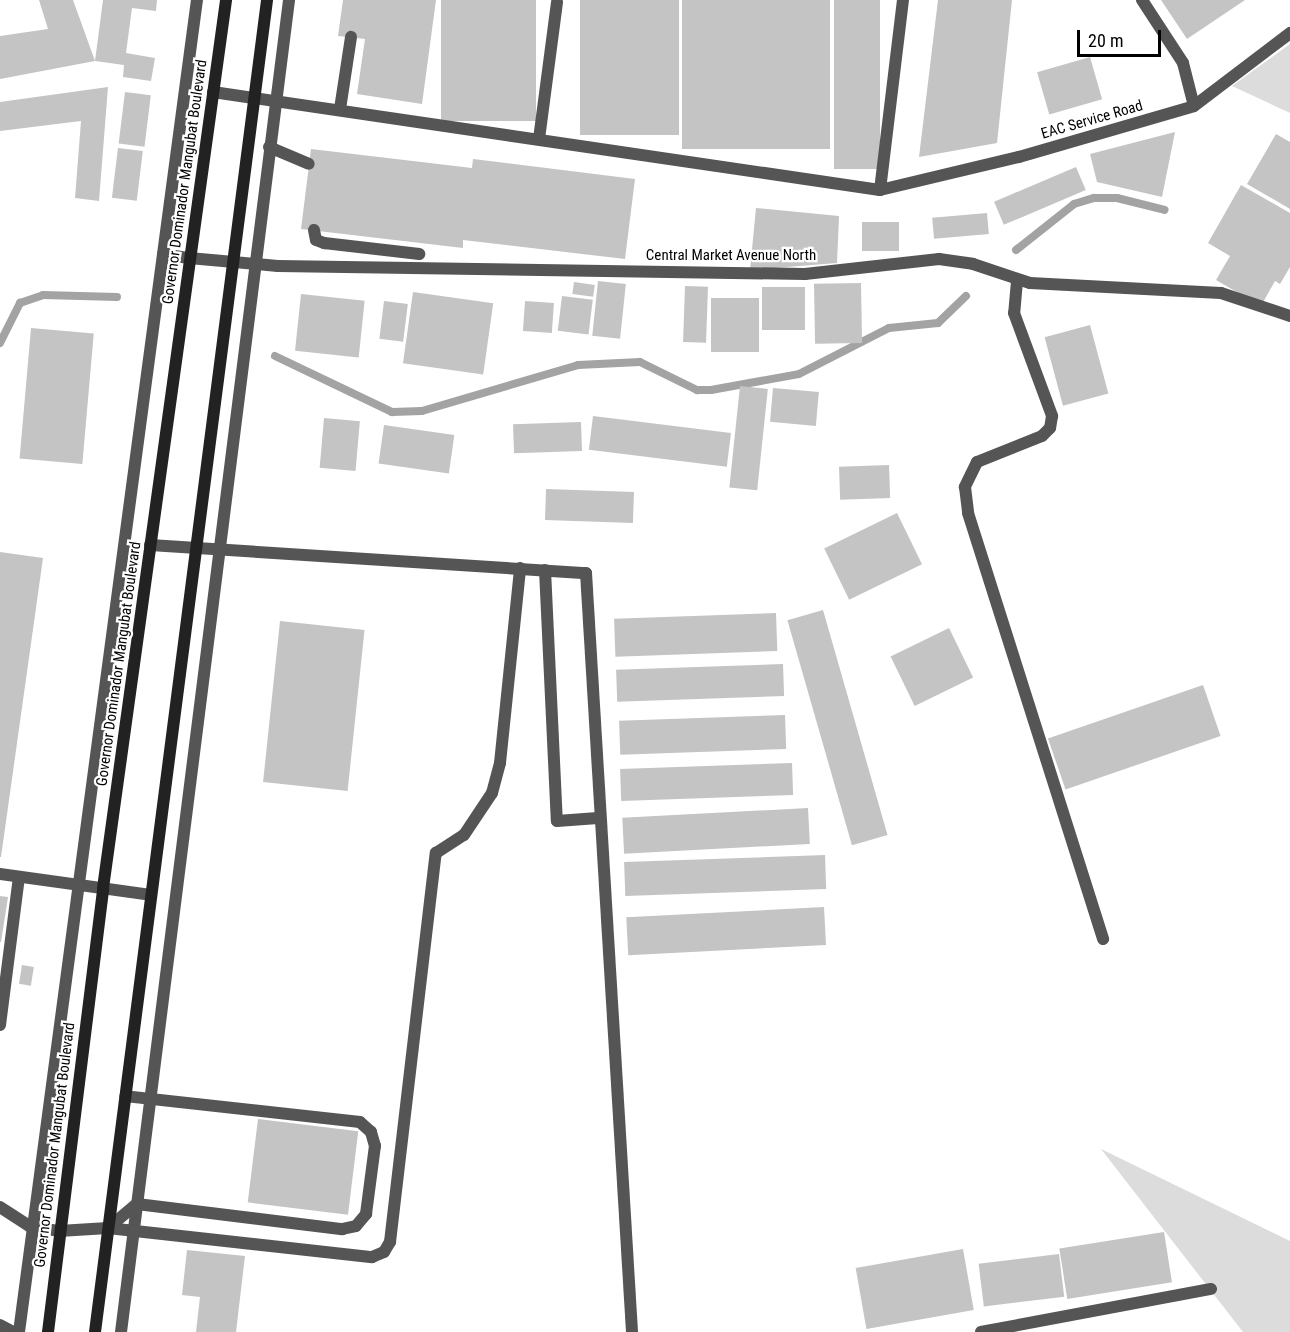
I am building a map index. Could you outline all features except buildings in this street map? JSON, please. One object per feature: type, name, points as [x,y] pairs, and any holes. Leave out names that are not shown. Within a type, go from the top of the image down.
[{"type":"main road","name":"Governor Dominador Mangubat Boulevard","points":[[48,1332],[103,888],[226,0]]},
{"type":"main road","points":[[95,1332],[267,0]]},
{"type":"street","name":"Governor Dominador Mangubat Boulevard","points":[[19,1332],[197,0]]},
{"type":"street","points":[[121,1332],[253,264],[289,0]]},
{"type":"street","points":[[213,92],[275,99],[880,190],[903,0]]},
{"type":"street","points":[[1142,0],[1183,63],[1194,106]]},
{"type":"street","points":[[539,139],[557,2]]},
{"type":"street","name":"EAC Service Road","points":[[880,190],[1019,157],[1194,106],[1290,33]]},
{"type":"street","points":[[340,109],[351,37]]},
{"type":"street","points":[[269,147],[309,164]]},
{"type":"street","points":[[314,230],[316,240],[324,243],[420,248],[419,268]]},
{"type":"street","name":"Central Market Avenue North","points":[[163,254],[253,264],[805,274],[939,259],[973,264],[1012,279],[1194,289],[1221,293],[1290,316]]},
{"type":"street","points":[[1012,279],[1014,313],[1052,416],[1050,428],[1042,436],[977,462],[965,487],[968,513],[1102,939]]},
{"type":"street","points":[[150,545],[586,573],[598,818],[632,1332]]},
{"type":"street","points":[[0,1207],[32,1227],[59,1231],[108,1228],[372,1257],[384,1252],[390,1242],[436,853],[464,835],[492,793],[500,763],[520,568]]},
{"type":"street","points":[[545,570],[557,821],[598,818]]},
{"type":"street","points":[[0,874],[151,895]]},
{"type":"street","points":[[0,1025],[19,877]]},
{"type":"street","points":[[108,1228],[137,1204],[349,1227],[366,1214],[375,1146],[371,1132],[360,1122],[125,1096]]},
{"type":"street","points":[[981,1332],[1020,1329],[1211,1289]]},
{"type":"street","points":[[0,1325],[13,1332]]},
{"type":"shaded area","points":[[1290,44],[1290,113],[1232,86]]},
{"type":"shaded area","points":[[1101,1149],[1290,1241],[1290,1332],[1243,1332]]},
{"type":"waterway","points":[[1016,250],[1074,204],[1094,198],[1117,198],[1165,210]]},
{"type":"waterway","points":[[0,343],[20,303],[43,295],[117,297]]},
{"type":"waterway","points":[[275,356],[392,412],[422,411],[578,365],[640,362],[697,390],[711,390],[799,374],[889,328],[938,323],[966,296]]}]
